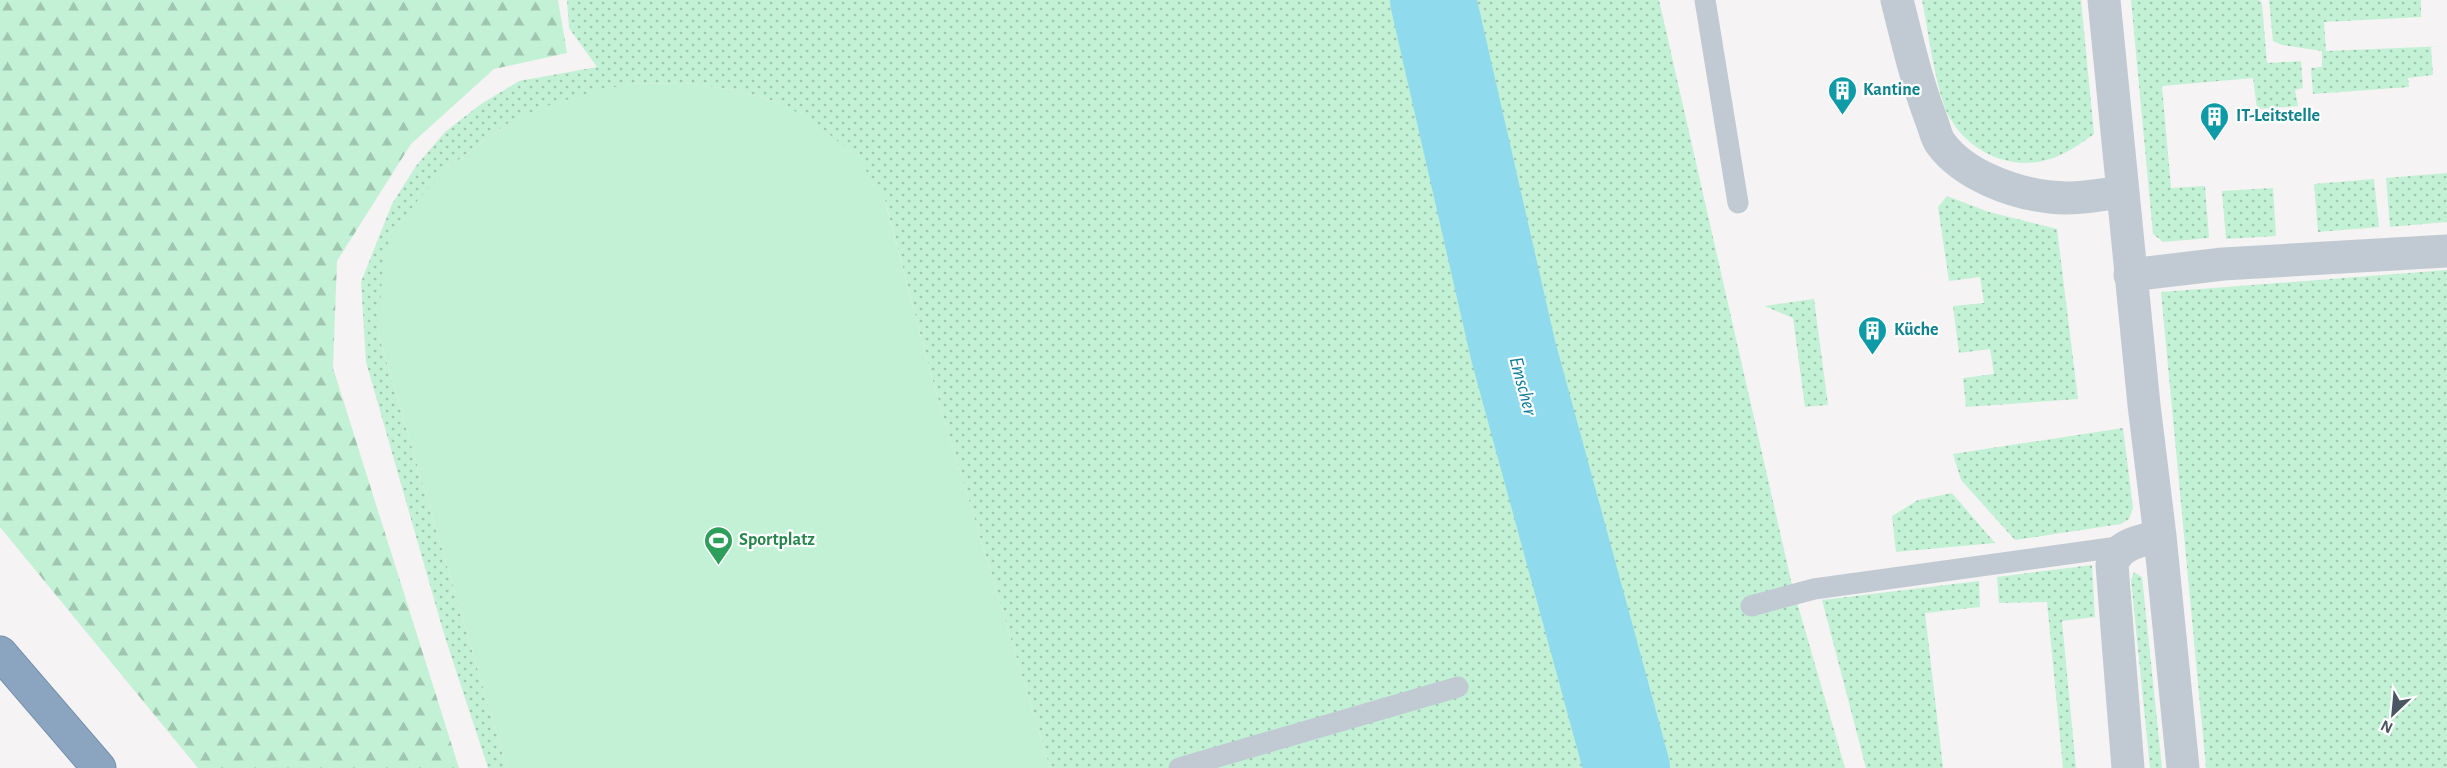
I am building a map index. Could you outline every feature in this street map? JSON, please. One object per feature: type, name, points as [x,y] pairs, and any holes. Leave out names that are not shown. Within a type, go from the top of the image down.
[{"type":"highway","points":[[0,653],[99,768]]},
{"type":"street","points":[[1898,0],[1918,84],[1940,144],[1966,167],[2008,187],[2050,197],[2086,197],[2122,192]]},
{"type":"street","points":[[2104,0],[2130,275],[2160,536],[2183,768]]},
{"type":"street","points":[[2130,275],[2223,264],[2447,251]]},
{"type":"street","points":[[2128,768],[2112,568],[2115,557],[2125,546],[2160,536]]},
{"type":"lane","points":[[1705,0],[1738,203]]},
{"type":"lane","points":[[1751,606],[1814,589],[2125,546]]},
{"type":"lane","points":[[1179,768],[1458,687]]},
{"type":"green space","points":[[0,0],[558,0],[567,53],[494,69],[411,144],[337,261],[333,368],[459,768],[198,768],[0,527]]},
{"type":"green space","points":[[567,0],[1659,0],[1792,585],[1845,768],[1050,768],[931,375],[885,200],[780,103],[736,90],[685,83],[629,84],[507,124],[449,167],[398,225],[378,333],[507,768],[488,768],[444,634],[366,362],[361,282],[392,204],[416,166],[445,132],[481,104],[519,81],[597,67],[569,28]]},
{"type":"green space","points":[[1922,0],[2081,0],[2094,134],[2062,154],[2034,162],[2018,163],[2003,160],[1974,145],[1962,135],[1945,108],[1934,68]]},
{"type":"green space","points":[[2131,0],[2259,0],[2262,4],[2267,63],[2301,61],[2303,88],[2295,90],[2298,106],[2257,109],[2253,78],[2162,86],[2171,188],[2205,186],[2209,238],[2163,242],[2153,234]]},
{"type":"green space","points":[[2269,0],[2421,0],[2421,17],[2324,22],[2326,51],[2447,46],[2431,47],[2433,75],[2408,78],[2409,87],[2313,94],[2311,68],[2322,67],[2322,51],[2282,45],[2273,41]]},
{"type":"green space","name":"Sportplatz","points":[[685,83],[736,90],[780,103],[816,123],[859,159],[885,201],[931,375],[1050,768],[507,768],[378,333],[384,252],[398,225],[422,195],[449,167],[507,124],[543,107],[595,91],[629,84]]},
{"type":"green space","points":[[2447,173],[2447,222],[2390,227],[2386,178]]},
{"type":"green space","points":[[2374,179],[2379,227],[2318,232],[2314,184]]},
{"type":"green space","points":[[2273,188],[2276,236],[2226,239],[2222,191]]},
{"type":"green space","points":[[1947,196],[1989,212],[2057,229],[2078,399],[1966,407],[1963,378],[1994,374],[1990,349],[1959,353],[1953,306],[1984,303],[1980,277],[1949,281],[1938,207]]},
{"type":"green space","points":[[2447,270],[2447,768],[2206,768],[2161,292]]},
{"type":"green space","points":[[1814,299],[1828,405],[1805,407],[1793,318],[1764,306]]},
{"type":"green space","points":[[2123,428],[2133,508],[2129,519],[2121,524],[2015,540],[1961,480],[1953,454]]},
{"type":"green space","points":[[1952,493],[1995,543],[1896,552],[1892,516],[1918,500]]},
{"type":"green space","points":[[2092,565],[2095,617],[2062,621],[2076,768],[2063,768],[2047,602],[1999,603],[1997,577]]},
{"type":"green space","points":[[2134,572],[2142,577],[2162,768],[2150,768],[2131,580]]},
{"type":"green space","points":[[1979,581],[1980,607],[1925,613],[1943,768],[1866,768],[1822,600]]},
{"type":"waterway","name":"Emscher","points":[[1433,0],[1513,350],[1627,768]]},
{"type":"place","name":"Kantine","points":[[1842,116]]},
{"type":"place","name":"IT-Leitstelle","points":[[2215,142]]},
{"type":"place","name":"Küche","points":[[1873,356]]},
{"type":"place","name":"Sportplatz","points":[[718,566]]}]
